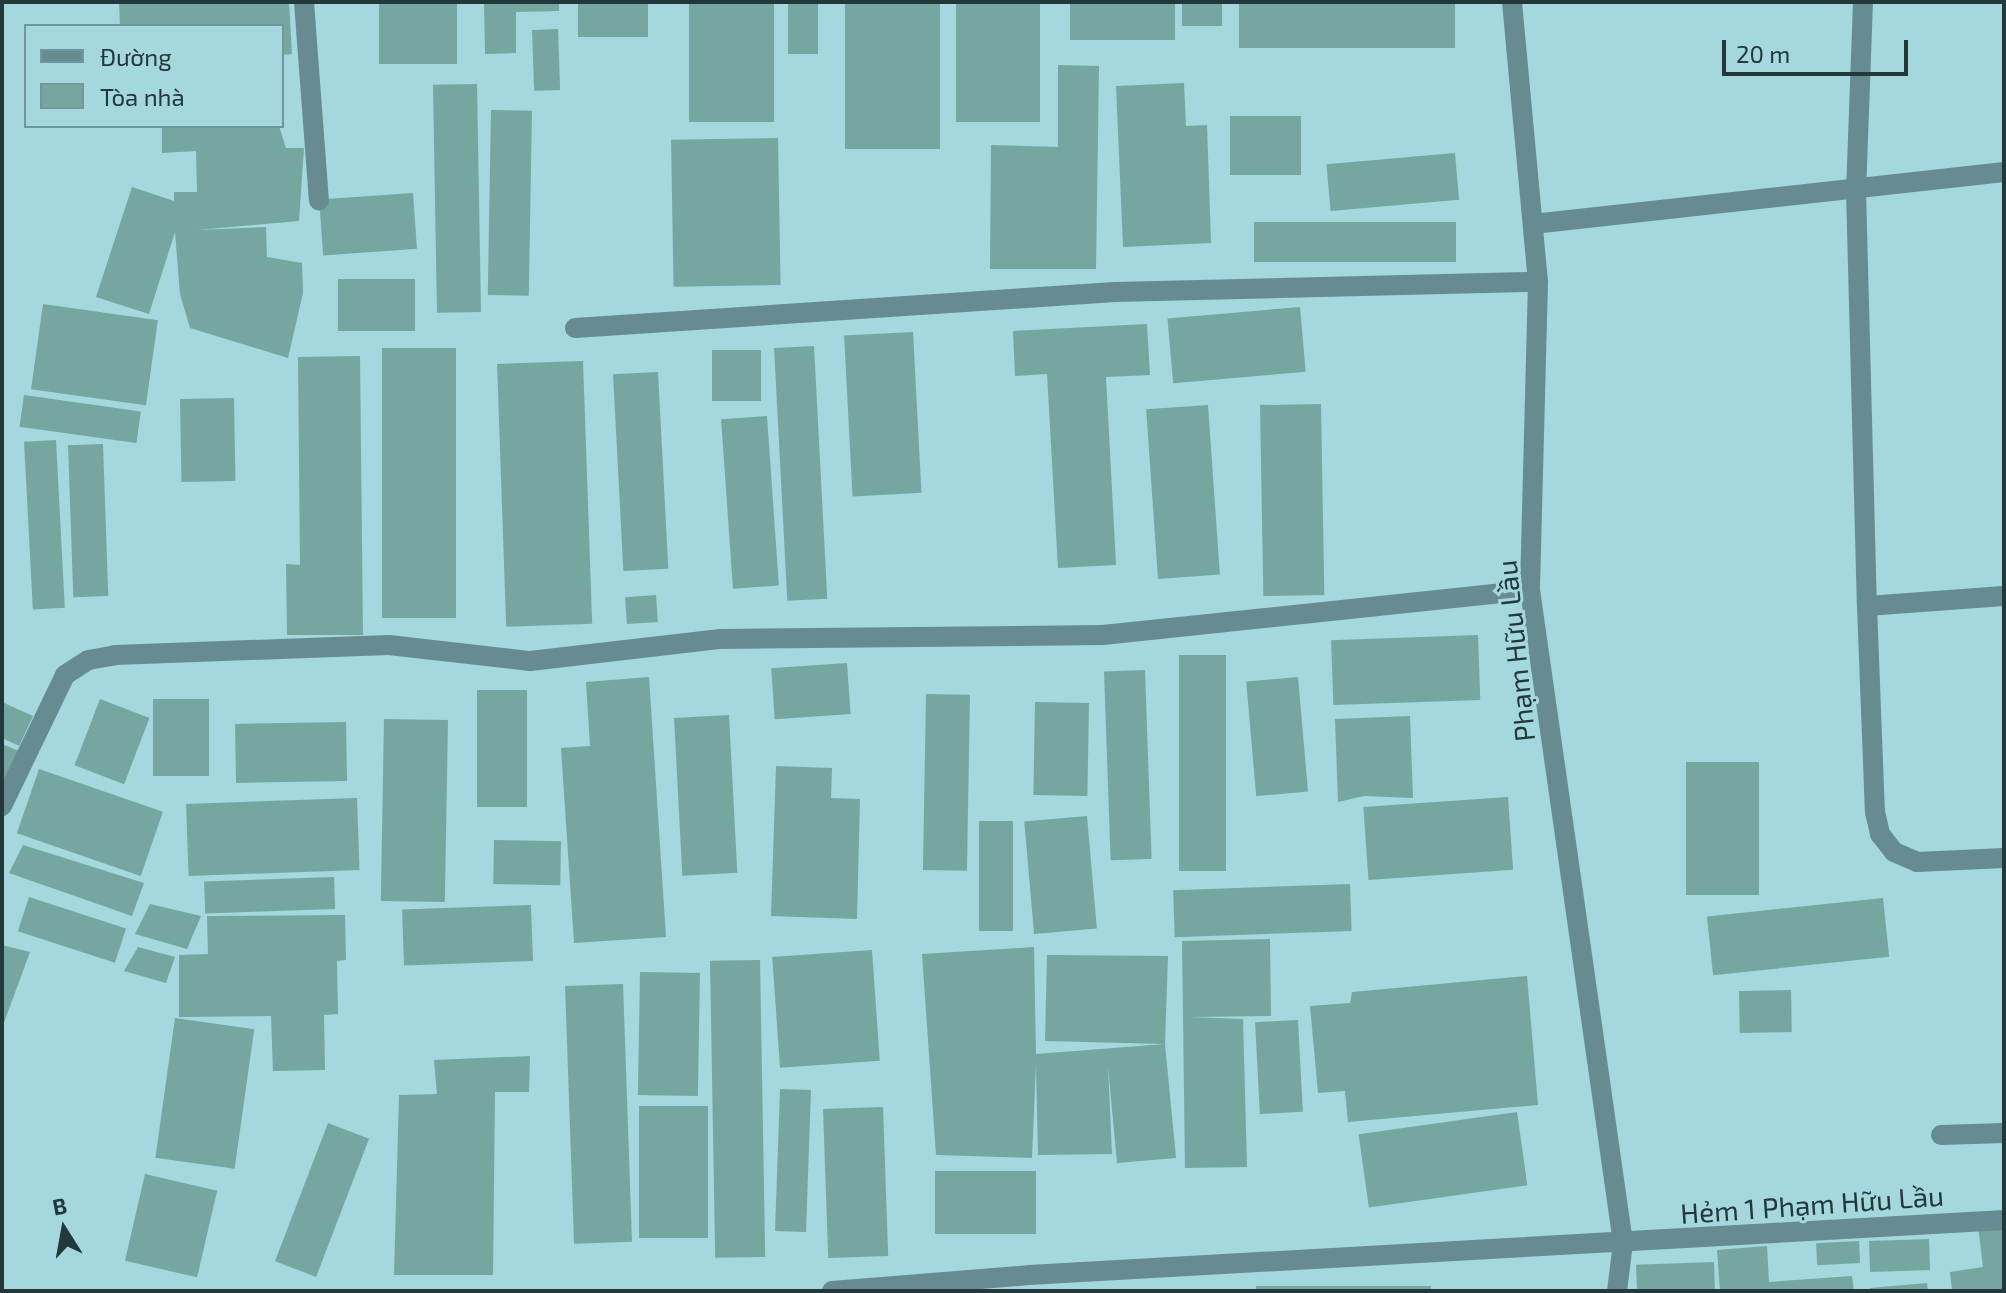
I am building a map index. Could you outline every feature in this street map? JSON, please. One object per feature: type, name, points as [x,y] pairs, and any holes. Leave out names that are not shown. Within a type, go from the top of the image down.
[{"type":"street","points":[[304,2],[319,200]]},
{"type":"street","name":"Phạm Hữu Lầu","points":[[1512,2],[1538,282],[1530,590],[1623,1243],[1617,1291]]},
{"type":"street","points":[[1863,2],[1856,190],[1867,606],[1880,834],[1894,852],[1917,862],[2004,858]]},
{"type":"street","points":[[1533,224],[2004,172]]},
{"type":"street","points":[[575,328],[1115,292],[1538,282]]},
{"type":"street","points":[[2,806],[65,675],[88,660],[115,655],[389,645],[530,661],[721,639],[1103,635],[1530,590]]},
{"type":"street","points":[[1867,606],[2004,596]]},
{"type":"street","points":[[1941,1135],[2004,1133]]},
{"type":"street","name":"Hẻm 1 Phạm Hữu Lầu","points":[[832,1291],[1029,1275],[2004,1220]]},
{"type":"building","points":[[119,2],[289,2],[292,54],[284,55],[284,24],[120,24]]},
{"type":"building","points":[[379,2],[457,2],[457,64],[379,64]]},
{"type":"building","points":[[484,2],[559,2],[559,11],[516,12],[516,53],[485,54]]},
{"type":"building","points":[[578,2],[648,2],[648,37],[578,37]]},
{"type":"building","points":[[689,2],[774,2],[774,122],[689,122]]},
{"type":"building","points":[[788,2],[818,2],[818,54],[788,54]]},
{"type":"building","points":[[845,2],[940,2],[940,149],[845,149]]},
{"type":"building","points":[[956,2],[1040,2],[1040,122],[956,122]]},
{"type":"building","points":[[1070,2],[1175,2],[1175,40],[1070,40]]},
{"type":"building","points":[[1182,2],[1222,2],[1222,26],[1182,26]]},
{"type":"building","points":[[1239,2],[1455,2],[1455,48],[1239,48]]},
{"type":"building","points":[[558,29],[560,90],[534,91],[532,30]]},
{"type":"building","points":[[1058,65],[1099,66],[1096,269],[990,269],[991,145],[1058,147]]},
{"type":"building","points":[[1184,83],[1186,126],[1207,125],[1211,243],[1123,247],[1116,86]]},
{"type":"building","points":[[477,84],[481,312],[437,313],[433,85]]},
{"type":"building","points":[[491,110],[532,111],[529,296],[488,295]]},
{"type":"building","points":[[1230,116],[1301,116],[1301,175],[1230,175]]},
{"type":"building","points":[[162,128],[280,128],[286,148],[304,148],[299,221],[197,230],[266,227],[267,257],[302,263],[303,293],[288,358],[190,328],[180,294],[175,232],[149,314],[96,297],[132,187],[174,201],[174,192],[197,192],[196,151],[162,153]]},
{"type":"building","points":[[778,138],[781,285],[674,287],[671,140]]},
{"type":"building","points":[[1455,153],[1459,200],[1331,211],[1326,164]]},
{"type":"building","points":[[413,193],[417,249],[323,255],[319,200]]},
{"type":"building","points":[[1254,222],[1456,222],[1456,262],[1254,262]]},
{"type":"building","points":[[338,279],[415,279],[415,331],[338,331]]},
{"type":"building","points":[[43,304],[158,320],[146,405],[31,389]]},
{"type":"building","points":[[1300,307],[1306,372],[1173,383],[1168,319]]},
{"type":"building","points":[[1147,324],[1150,375],[1106,377],[1116,565],[1058,568],[1047,374],[1015,376],[1013,331]]},
{"type":"building","points":[[913,332],[921,493],[853,496],[844,336]]},
{"type":"building","points":[[814,346],[827,599],[787,601],[774,348]]},
{"type":"building","points":[[382,348],[456,348],[456,618],[382,618]]},
{"type":"building","points":[[712,350],[761,350],[761,401],[712,401]]},
{"type":"building","points":[[360,356],[363,635],[287,635],[286,564],[300,565],[298,357]]},
{"type":"building","points":[[583,361],[592,624],[506,627],[497,364]]},
{"type":"building","points":[[658,372],[668,569],[623,571],[613,374]]},
{"type":"building","points":[[24,395],[141,411],[136,443],[20,427]]},
{"type":"building","points":[[234,398],[235,481],[181,482],[180,399]]},
{"type":"building","points":[[1321,404],[1324,595],[1263,596],[1260,405]]},
{"type":"building","points":[[1208,405],[1220,575],[1158,579],[1146,409]]},
{"type":"building","points":[[767,416],[779,586],[733,589],[721,419]]},
{"type":"building","points":[[56,440],[65,608],[33,609],[24,442]]},
{"type":"building","points":[[103,444],[108,596],[73,597],[68,445]]},
{"type":"building","points":[[656,595],[658,622],[627,624],[625,597]]},
{"type":"building","points":[[1478,635],[1480,700],[1333,705],[1331,640]]},
{"type":"building","points":[[1179,655],[1226,655],[1226,871],[1179,871]]},
{"type":"building","points":[[847,663],[851,714],[775,719],[771,668]]},
{"type":"building","points":[[1145,670],[1152,859],[1111,860],[1104,671]]},
{"type":"building","points":[[649,677],[666,937],[574,943],[561,748],[590,746],[586,682]]},
{"type":"building","points":[[1298,677],[1308,792],[1256,796],[1246,682]]},
{"type":"building","points":[[477,690],[527,690],[527,807],[477,807]]},
{"type":"building","points":[[926,694],[970,695],[967,871],[923,870]]},
{"type":"building","points":[[100,699],[149,718],[124,784],[75,765]]},
{"type":"building","points":[[153,699],[209,699],[209,776],[153,776]]},
{"type":"building","points":[[2,702],[33,716],[19,746],[2,738]]},
{"type":"building","points":[[1035,702],[1089,703],[1087,796],[1033,795]]},
{"type":"building","points":[[729,715],[737,873],[682,876],[674,718]]},
{"type":"building","points":[[1410,716],[1413,798],[1364,796],[1338,802],[1335,719]]},
{"type":"building","points":[[384,719],[448,720],[445,902],[381,901]]},
{"type":"building","points":[[346,722],[347,781],[236,783],[235,724]]},
{"type":"building","points":[[2,744],[24,753],[11,781],[2,777]]},
{"type":"building","points":[[1686,762],[1759,762],[1759,895],[1686,895]]},
{"type":"building","points":[[776,766],[832,768],[831,798],[860,799],[857,919],[771,916]]},
{"type":"building","points":[[39,769],[163,812],[141,876],[17,833]]},
{"type":"building","points":[[1508,797],[1513,870],[1368,880],[1363,807]]},
{"type":"building","points":[[357,798],[360,870],[189,876],[186,804]]},
{"type":"building","points":[[1087,816],[1097,929],[1034,934],[1024,821]]},
{"type":"building","points":[[979,821],[1013,821],[1013,931],[979,931]]},
{"type":"building","points":[[494,840],[561,841],[560,885],[493,884]]},
{"type":"building","points":[[23,845],[144,883],[132,916],[9,873]]},
{"type":"building","points":[[334,877],[335,909],[205,914],[204,882]]},
{"type":"building","points":[[1350,884],[1352,931],[1175,937],[1173,890]]},
{"type":"building","points":[[29,897],[126,929],[115,963],[18,931]]},
{"type":"building","points":[[1883,898],[1889,957],[1713,975],[1707,917]]},
{"type":"building","points":[[150,904],[201,916],[187,949],[135,934]]},
{"type":"building","points":[[531,905],[533,961],[404,965],[402,910]]},
{"type":"building","points":[[345,915],[346,960],[337,961],[338,1014],[324,1015],[325,1070],[273,1071],[271,1016],[179,1017],[179,955],[208,954],[207,916]]},
{"type":"building","points":[[1270,939],[1271,1016],[1189,1017],[1243,1019],[1247,1167],[1185,1168],[1182,941]]},
{"type":"building","points":[[2,945],[30,952],[2,1028]]},
{"type":"building","points":[[138,947],[175,957],[166,983],[124,971]]},
{"type":"building","points":[[1034,947],[1036,1054],[1165,1044],[1176,1158],[1117,1163],[1108,1066],[1112,1154],[1038,1155],[1036,1064],[1032,1158],[936,1155],[922,954]]},
{"type":"building","points":[[872,950],[880,1061],[780,1068],[772,957]]},
{"type":"building","points":[[1047,955],[1168,956],[1165,1044],[1045,1041]]},
{"type":"building","points":[[760,960],[765,1257],[715,1258],[710,961]]},
{"type":"building","points":[[640,972],[700,973],[698,1096],[638,1095]]},
{"type":"building","points":[[1527,976],[1538,1105],[1348,1122],[1345,1091],[1318,1093],[1310,1006],[1350,1003],[1352,992]]},
{"type":"building","points":[[623,984],[632,1242],[574,1244],[565,986]]},
{"type":"building","points":[[1791,990],[1792,1032],[1740,1033],[1739,991]]},
{"type":"building","points":[[175,1018],[254,1029],[235,1169],[155,1158]]},
{"type":"building","points":[[1298,1020],[1303,1112],[1260,1114],[1255,1022]]},
{"type":"building","points":[[530,1056],[529,1092],[495,1092],[493,1275],[394,1275],[399,1095],[437,1094],[434,1060]]},
{"type":"building","points":[[780,1089],[811,1090],[806,1232],[775,1231]]},
{"type":"building","points":[[639,1106],[708,1106],[708,1238],[639,1238]]},
{"type":"building","points":[[883,1107],[888,1256],[828,1258],[823,1109]]},
{"type":"building","points":[[1517,1112],[1527,1185],[1369,1208],[1359,1134]]},
{"type":"building","points":[[328,1123],[369,1139],[316,1277],[275,1261]]},
{"type":"building","points":[[935,1171],[1036,1171],[1036,1234],[935,1234]]},
{"type":"building","points":[[145,1174],[217,1191],[197,1277],[125,1261]]},
{"type":"building","points":[[2004,1224],[2004,1291],[1952,1291],[1950,1272],[1983,1267],[1978,1226]]},
{"type":"building","points":[[1929,1239],[1930,1270],[1870,1272],[1869,1241]]},
{"type":"building","points":[[1859,1241],[1860,1263],[1817,1265],[1816,1243]]},
{"type":"building","points":[[1767,1246],[1769,1282],[1852,1276],[1854,1291],[1720,1291],[1717,1250]]},
{"type":"building","points":[[1714,1262],[1715,1291],[1637,1291],[1636,1265]]},
{"type":"building","points":[[1927,1283],[1928,1291],[1870,1291],[1870,1288]]},
{"type":"building","points":[[1256,1286],[1431,1286],[1431,1291],[1256,1291]]}]
